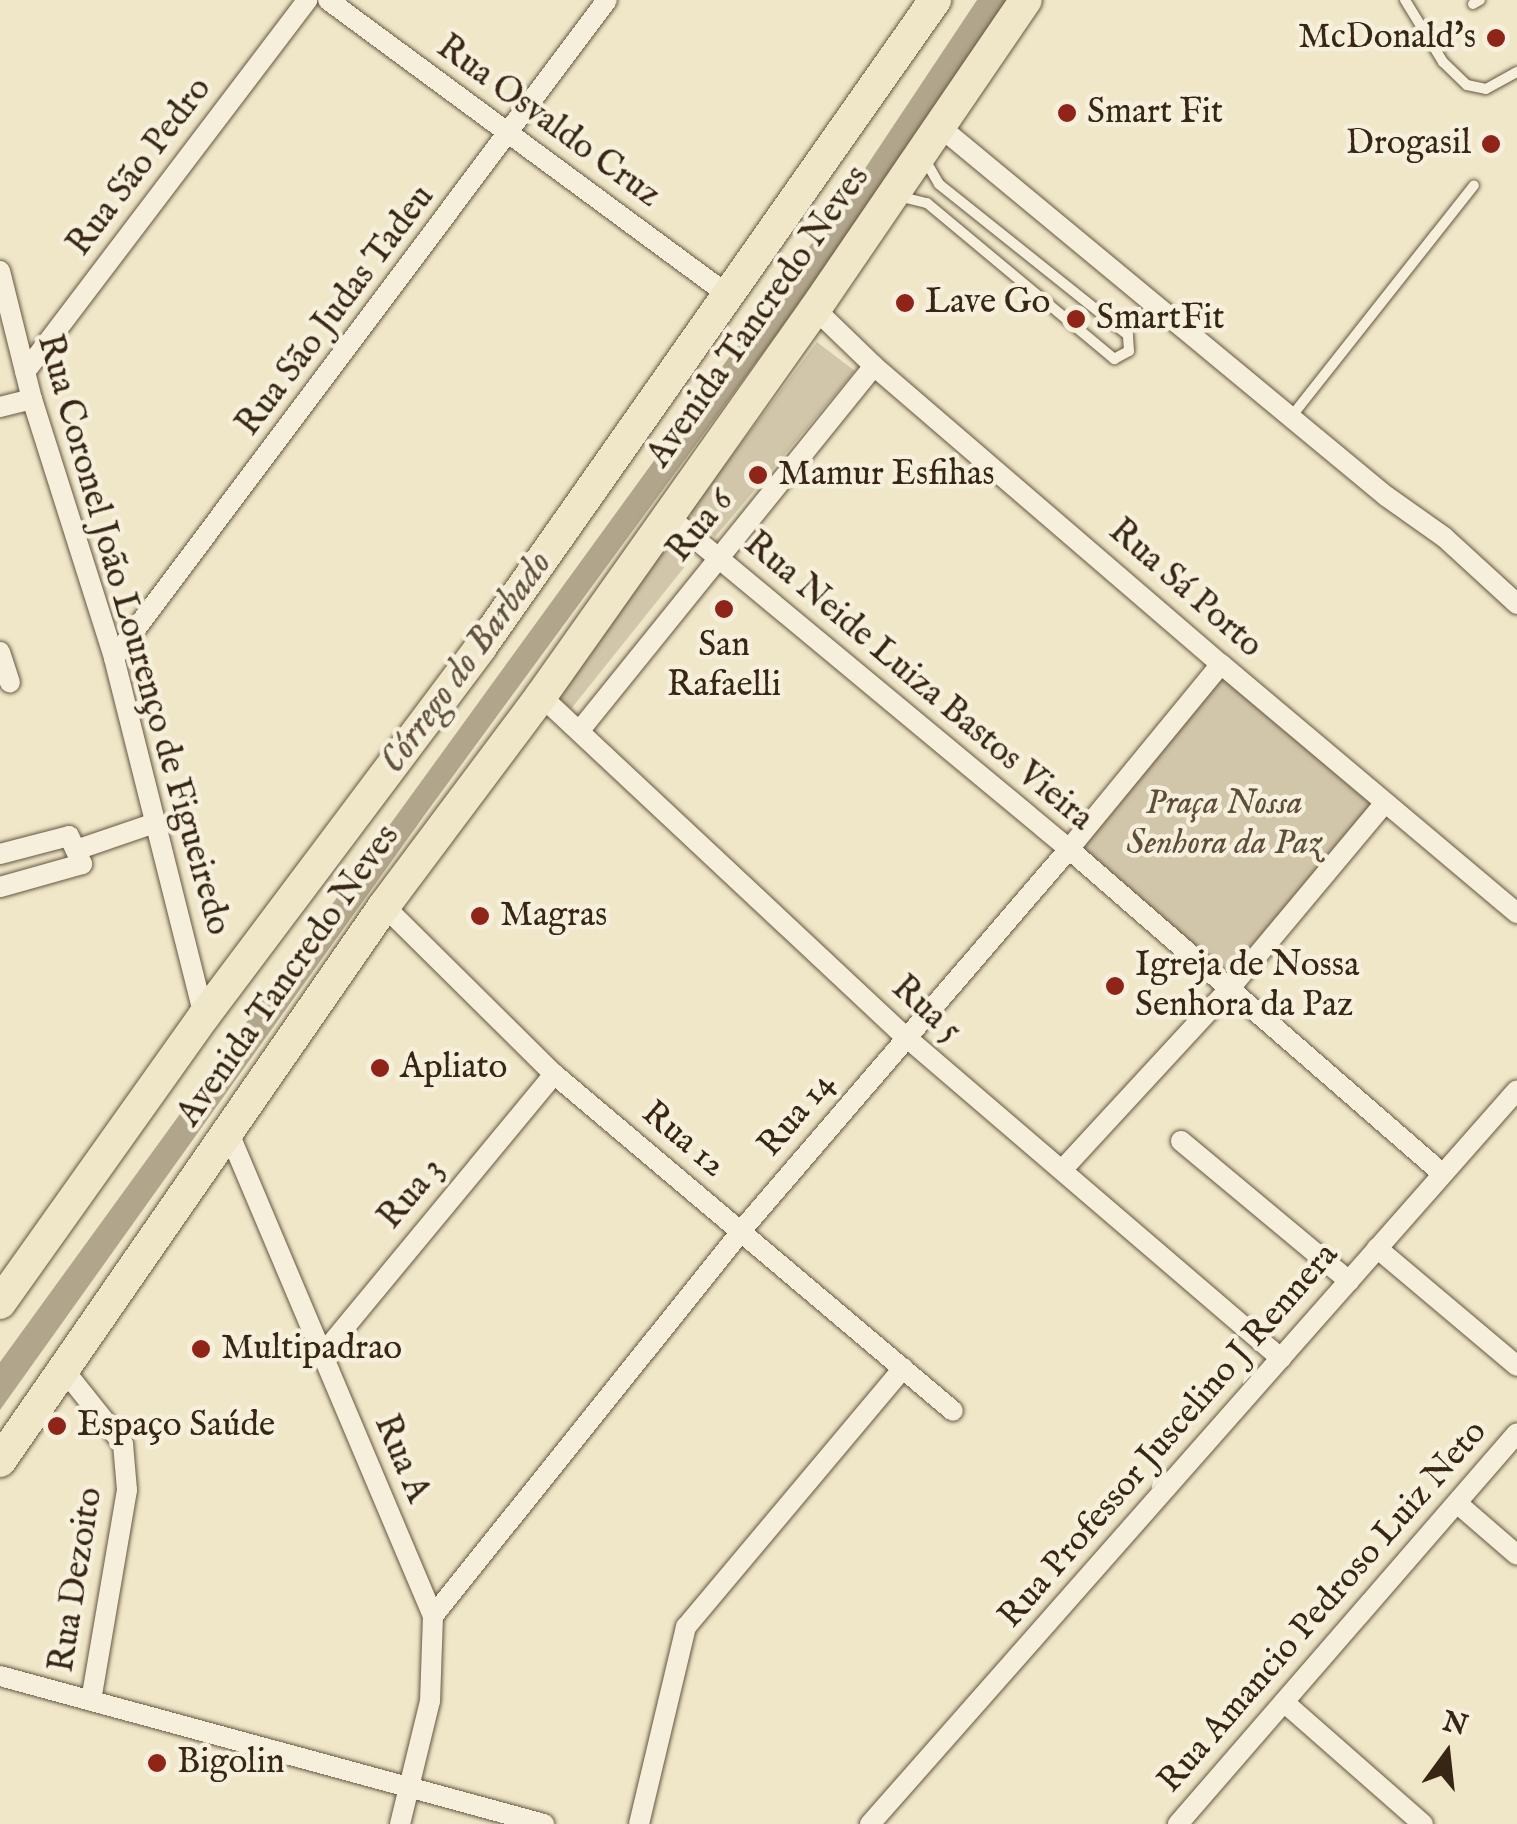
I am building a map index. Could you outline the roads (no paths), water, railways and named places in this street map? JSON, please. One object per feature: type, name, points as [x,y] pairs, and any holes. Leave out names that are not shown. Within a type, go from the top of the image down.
[{"type":"main road","name":"Avenida Tancredo Neves","points":[[0,1303],[204,1016],[480,648],[935,0]]},
{"type":"main road","name":"Avenida Tancredo Neves","points":[[4,1449],[64,1370],[384,906],[540,696],[816,309],[1026,0]]},
{"type":"street","name":"Rua São Pedro","points":[[25,372],[307,0]]},
{"type":"street","name":"Rua Osvaldo Cruz","points":[[328,0],[730,296]]},
{"type":"street","name":"Rua São Judas Tadeu","points":[[114,658],[509,136],[607,0]]},
{"type":"street","points":[[930,139],[1292,417],[1386,496],[1444,536],[1517,604]]},
{"type":"street","name":"Rua Coronel João Lourenço de Figueiredo","points":[[0,271],[32,399],[114,658],[204,1016]]},
{"type":"street","name":"Rua Sá Porto","points":[[816,309],[874,366],[1517,913]]},
{"type":"street","name":"Rua 6","points":[[581,729],[874,366]]},
{"type":"street","points":[[0,406],[32,399]]},
{"type":"street","name":"Rua Neide Luiza Bastos Vieira","points":[[668,517],[1232,987],[1443,1174]]},
{"type":"street","points":[[0,652],[10,682]]},
{"type":"street","name":"Rua 14","points":[[433,1616],[742,1231],[1069,850],[1221,664]]},
{"type":"street","name":"Rua 5","points":[[540,696],[581,729],[906,1037],[1281,1358]]},
{"type":"street","points":[[1062,1170],[1232,987],[1385,803]]},
{"type":"street","points":[[76,850],[155,822]]},
{"type":"street","points":[[0,854],[68,836],[82,864],[0,887]]},
{"type":"street","name":"Rua 12","points":[[384,906],[554,1074],[953,1411]]},
{"type":"street","name":"Rua 3","points":[[321,1356],[554,1074]]},
{"type":"street","name":"Rua Professor Juscelino J Rennera","points":[[870,1824],[1517,1090]]},
{"type":"street","name":"Rua A","points":[[228,1131],[433,1616],[430,1701],[400,1824]]},
{"type":"street","points":[[1181,1141],[1349,1281]]},
{"type":"street","points":[[1378,1248],[1517,1366]]},
{"type":"street","points":[[639,1824],[686,1627],[903,1368]]},
{"type":"street","name":"Rua Dezoito","points":[[64,1370],[123,1444],[126,1490],[91,1701]]},
{"type":"street","name":"Rua Amancio Pedroso Luiz Neto","points":[[1178,1824],[1517,1433]]},
{"type":"street","points":[[1457,1503],[1517,1555]]},
{"type":"street","points":[[0,1676],[544,1824]]},
{"type":"street","points":[[1284,1702],[1424,1824]]},
{"type":"lane","points":[[1405,0],[1443,62],[1466,85],[1486,89],[1517,72]]},
{"type":"lane","points":[[892,195],[926,204],[1114,359],[1129,350],[1128,335],[938,184],[930,139]]},
{"type":"lane","points":[[1292,417],[1474,186]]},
{"type":"place","name":"McDonald's","points":[[1496,38]]},
{"type":"place","name":"Smart Fit","points":[[1067,113]]},
{"type":"place","name":"Drogasil","points":[[1491,144]]},
{"type":"place","name":"Lave Go","points":[[905,303]]},
{"type":"place","name":"SmartFit","points":[[1076,319]]},
{"type":"place","name":"Mamur Esfihas","points":[[758,475]]},
{"type":"place","name":"San Rafaelli","points":[[724,609]]},
{"type":"place","name":"Magras","points":[[480,916]]},
{"type":"place","name":"Igreja de Nossa Senhora da Paz","points":[[1115,986]]},
{"type":"place","name":"Apliato","points":[[380,1068]]},
{"type":"place","name":"Multipadrao","points":[[201,1349]]},
{"type":"place","name":"Espaço Saúde","points":[[57,1426]]},
{"type":"place","name":"Bigolin","points":[[157,1763]]},
{"type":"water label","name":"Córrego do Barbado","points":[[467,663]]},
{"type":"park label","name":"Praça Nossa Senhora da Paz","points":[[1224,824]]}]
